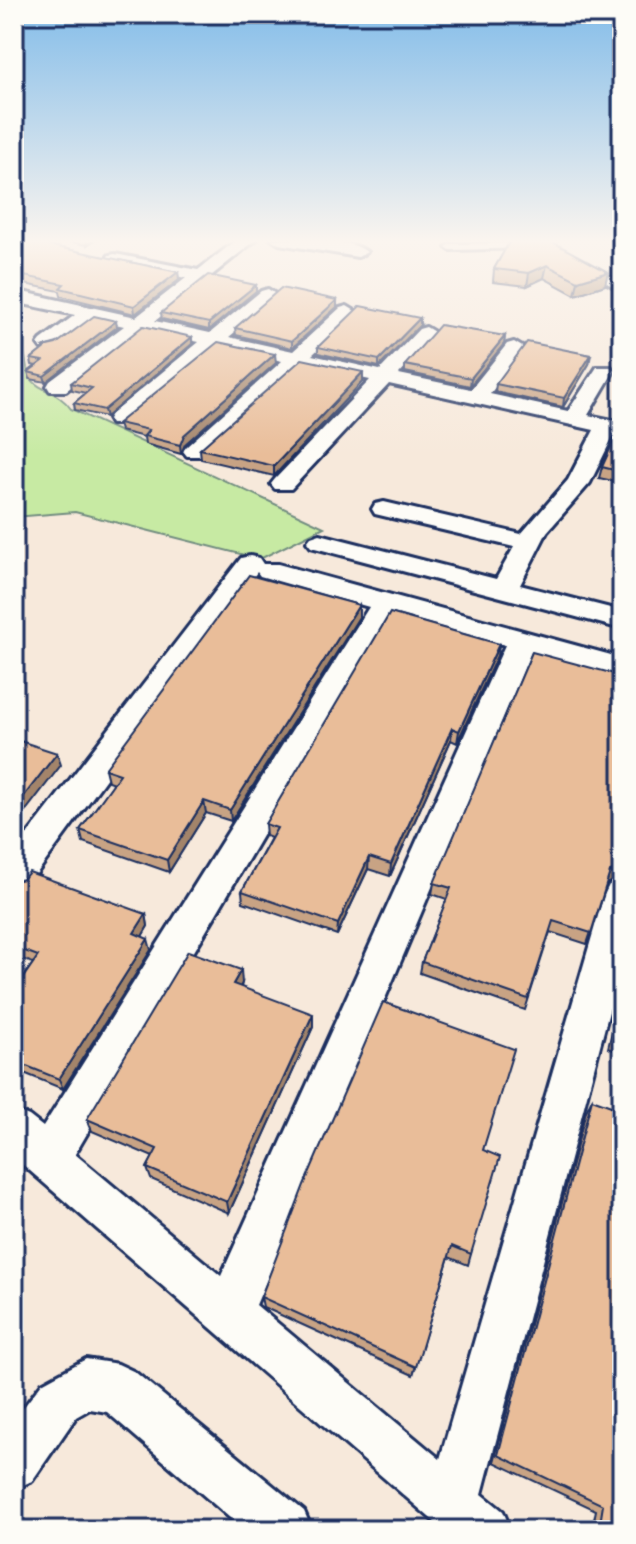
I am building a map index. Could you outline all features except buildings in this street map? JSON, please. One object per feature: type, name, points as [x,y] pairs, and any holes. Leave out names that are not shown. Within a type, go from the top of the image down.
[{"type":"street","points":[[93,311],[614,428],[578,483],[536,529],[504,590]]},
{"type":"street","points":[[48,344],[93,311]]},
{"type":"street","points":[[58,386],[156,311]]},
{"type":"street","points":[[119,419],[250,311]]},
{"type":"street","points":[[195,451],[347,312]]},
{"type":"street","points":[[283,484],[426,333]]},
{"type":"street","points":[[476,397],[514,348]]},
{"type":"street","points":[[574,419],[604,371]]},
{"type":"street","points":[[384,509],[528,543]]},
{"type":"street","points":[[320,542],[622,620]]},
{"type":"street","points":[[14,878],[260,567],[622,668]]},
{"type":"street","points":[[385,603],[31,1144],[469,1517],[622,895]]},
{"type":"street","points":[[229,1312],[521,641]]},
{"type":"street","points":[[14,1463],[59,1400],[86,1384],[118,1389],[285,1530]]},
{"type":"green space","points":[[14,343],[23,345],[30,377],[34,382],[61,398],[71,409],[324,527],[260,559],[75,512],[14,517]]}]
